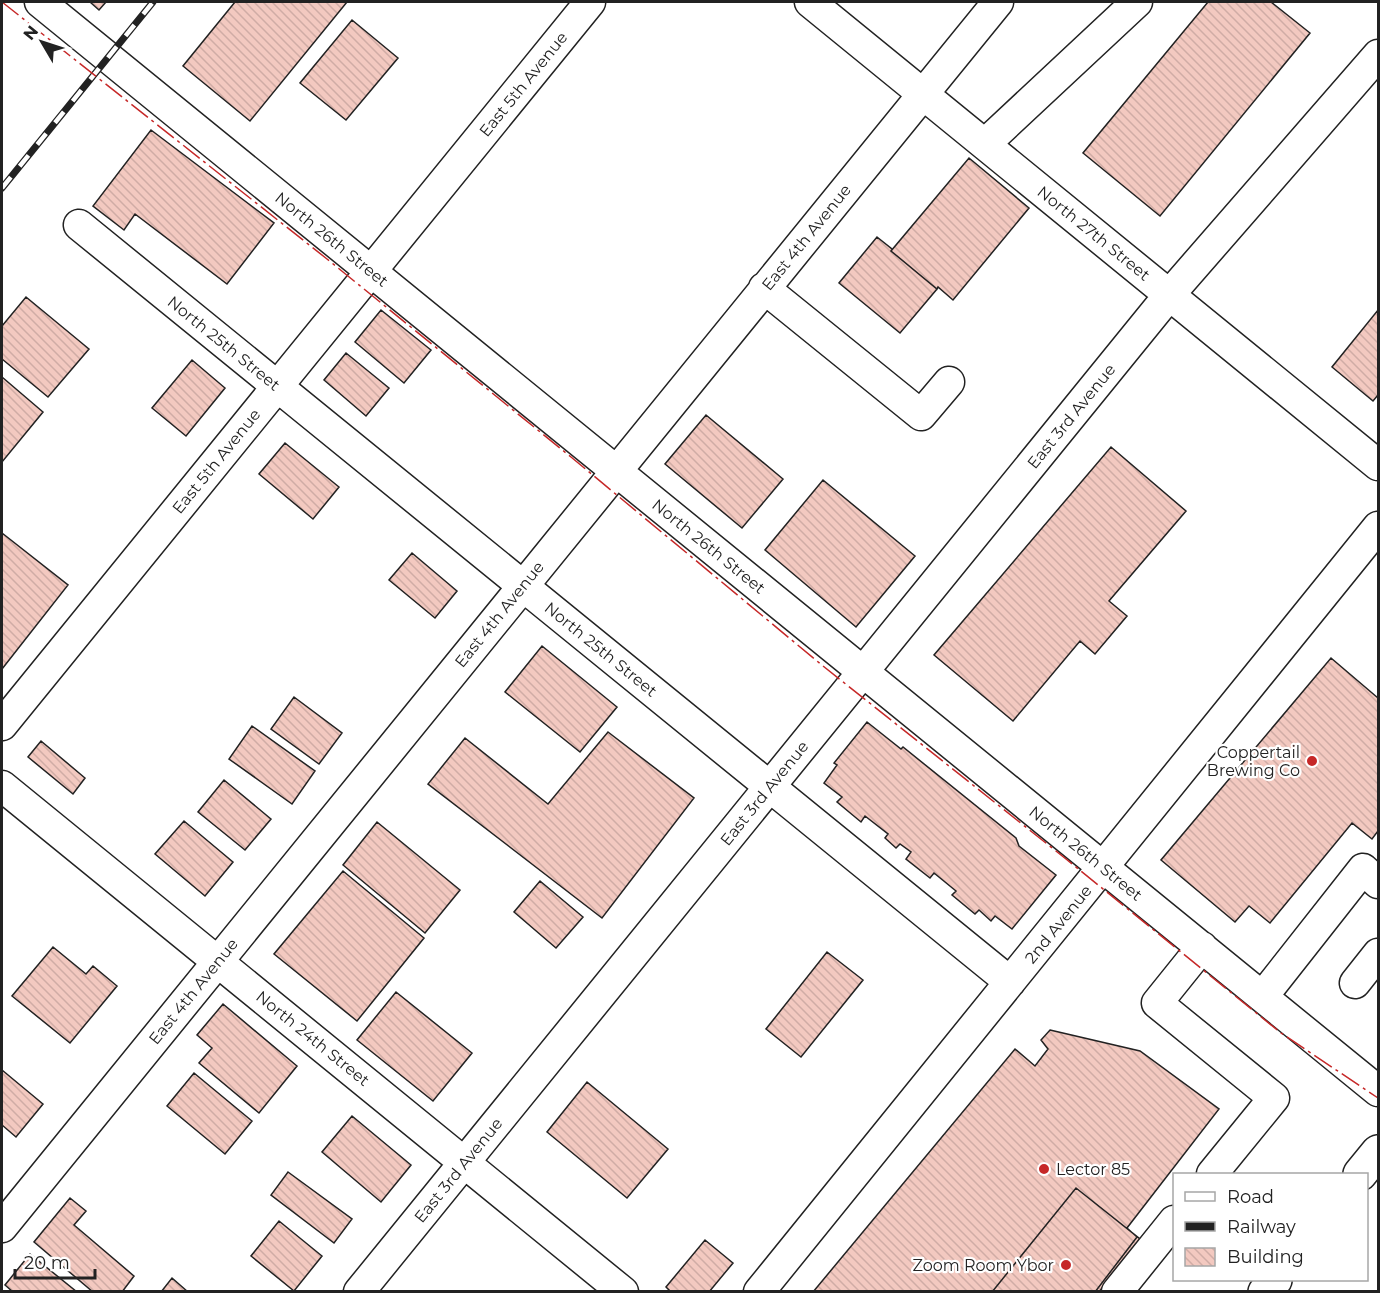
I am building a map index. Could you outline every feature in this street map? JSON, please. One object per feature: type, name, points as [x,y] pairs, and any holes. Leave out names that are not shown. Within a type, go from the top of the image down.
[{"type":"main road","points":[[1361,1173],[1378,1152]]},
{"type":"street","name":"North 26th Street","points":[[40,2],[1378,1091]]},
{"type":"street","name":"East 5th Avenue","points":[[2,725],[590,2]]},
{"type":"street","name":"North 27th Street","points":[[810,2],[1378,465]]},
{"type":"street","name":"East 4th Avenue","points":[[2,1227],[998,2]]},
{"type":"street","points":[[985,144],[1137,2]]},
{"type":"street","name":"East 3rd Avenue","points":[[359,1292],[1170,294],[1378,55]]},
{"type":"street","name":"North 25th Street","points":[[79,225],[1010,982]]},
{"type":"street","points":[[764,288],[921,415],[949,382]]},
{"type":"street","name":"2nd Avenue","points":[[759,1292],[1378,527]]},
{"type":"street","name":"North 24th Street","points":[[2,786],[624,1292]]},
{"type":"street","points":[[1263,996],[1363,869],[1378,883]]},
{"type":"street","points":[[1202,947],[1157,1003],[1274,1098],[1213,1173]]},
{"type":"street","points":[[1355,983],[1378,954]]},
{"type":"street","points":[[1117,1292],[1173,1222]]},
{"type":"building","points":[[90,2],[106,2],[99,10]]},
{"type":"building","points":[[235,2],[347,2],[250,121],[183,66]]},
{"type":"building","points":[[1208,2],[1271,2],[1310,33],[1160,216],[1083,153]]},
{"type":"building","points":[[352,20],[398,58],[346,120],[300,83]]},
{"type":"building","points":[[151,130],[274,223],[227,284],[135,214],[124,230],[93,206]]},
{"type":"building","points":[[969,158],[1029,208],[953,300],[891,251]]},
{"type":"building","points":[[877,237],[937,289],[900,333],[839,283]]},
{"type":"building","points":[[26,297],[89,349],[48,397],[2,359],[2,326]]},
{"type":"building","points":[[381,310],[431,350],[404,383],[355,342]]},
{"type":"building","points":[[1378,310],[1378,395],[1373,401],[1332,367]]},
{"type":"building","points":[[346,353],[389,388],[366,416],[324,380]]},
{"type":"building","points":[[192,360],[225,388],[186,436],[152,408]]},
{"type":"building","points":[[2,377],[43,412],[2,462]]},
{"type":"building","points":[[706,415],[783,479],[742,528],[665,464]]},
{"type":"building","points":[[285,443],[339,487],[313,519],[259,474]]},
{"type":"building","points":[[1111,447],[1186,511],[1109,601],[1127,616],[1095,654],[1080,641],[1013,721],[934,655]]},
{"type":"building","points":[[823,480],[915,556],[856,627],[765,550]]},
{"type":"building","points":[[2,533],[68,585],[2,669]]},
{"type":"building","points":[[412,553],[457,591],[435,618],[389,580]]},
{"type":"building","points":[[542,646],[617,707],[580,752],[505,692]]},
{"type":"building","name":"Coppertail Brewing Co","points":[[1331,658],[1378,698],[1378,831],[1372,839],[1352,823],[1270,923],[1249,906],[1235,922],[1161,860]]},
{"type":"building","points":[[294,697],[342,733],[319,764],[271,729]]},
{"type":"building","points":[[867,722],[901,749],[903,747],[1016,838],[1019,846],[1056,875],[1012,929],[995,916],[991,921],[979,910],[975,914],[952,895],[956,891],[934,873],[930,878],[906,859],[911,852],[900,844],[896,848],[885,838],[888,834],[865,816],[861,822],[837,802],[842,797],[824,783],[837,765],[834,763]]},
{"type":"building","points":[[252,726],[315,771],[292,804],[229,759]]},
{"type":"building","points":[[608,732],[694,798],[602,918],[428,784],[465,738],[548,804]]},
{"type":"building","points":[[41,741],[85,778],[73,794],[28,757]]},
{"type":"building","points":[[224,780],[271,819],[245,850],[198,812]]},
{"type":"building","points":[[184,821],[233,862],[205,896],[155,854]]},
{"type":"building","points":[[377,822],[460,890],[425,933],[343,865]]},
{"type":"building","points":[[343,871],[424,938],[357,1021],[274,954]]},
{"type":"building","points":[[540,881],[583,917],[556,948],[514,912]]},
{"type":"building","points":[[53,947],[86,974],[93,966],[117,986],[70,1043],[12,996]]},
{"type":"building","points":[[827,952],[863,980],[801,1057],[766,1029]]},
{"type":"building","points":[[396,992],[472,1053],[433,1101],[357,1040]]},
{"type":"building","points":[[223,1004],[297,1066],[259,1113],[199,1063],[212,1048],[197,1035]]},
{"type":"building","name":"Lector 85","points":[[1050,1030],[1140,1051],[1219,1109],[1127,1228],[1137,1237],[1095,1292],[813,1292],[1015,1049],[1035,1066],[1048,1049],[1041,1040]]},
{"type":"building","points":[[2,1070],[43,1104],[16,1137],[2,1125]]},
{"type":"building","points":[[194,1073],[252,1121],[225,1154],[167,1106]]},
{"type":"building","points":[[587,1082],[668,1149],[627,1198],[547,1132]]},
{"type":"building","points":[[352,1116],[411,1165],[381,1202],[322,1152]]},
{"type":"building","points":[[288,1172],[352,1219],[334,1243],[271,1195]]},
{"type":"building","name":"Zoom Room Ybor","points":[[1076,1188],[1140,1239],[1099,1292],[992,1292]]},
{"type":"building","points":[[70,1198],[86,1211],[74,1225],[134,1276],[122,1292],[93,1292],[34,1242]]},
{"type":"building","points":[[279,1221],[322,1256],[294,1291],[251,1256]]},
{"type":"building","points":[[705,1240],[733,1263],[709,1292],[671,1292],[666,1287]]},
{"type":"building","points":[[30,1254],[77,1292],[13,1292],[5,1285]]},
{"type":"building","points":[[172,1278],[188,1292],[161,1292]]},
{"type":"railway","points":[[2,188],[153,2]]},
{"type":"power","points":[[2,2],[327,259],[823,666],[1281,1033],[1378,1098]]},
{"type":"place","name":"Coppertail Brewing Co","points":[[1312,761]]},
{"type":"place","name":"Lector 85","points":[[1044,1169]]},
{"type":"place","name":"Zoom Room Ybor","points":[[1066,1265]]}]
